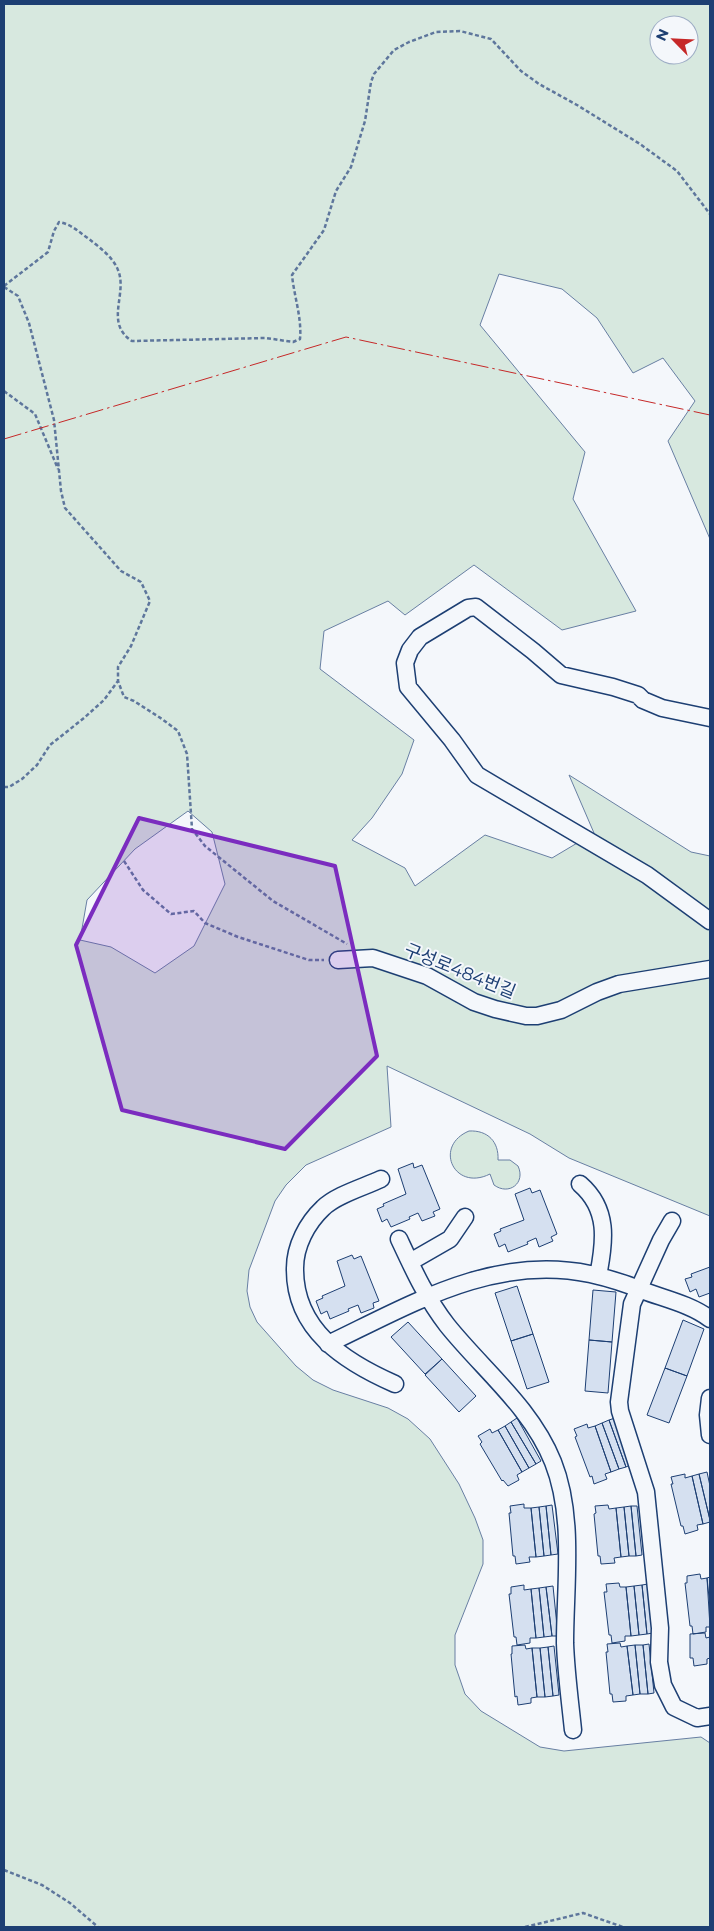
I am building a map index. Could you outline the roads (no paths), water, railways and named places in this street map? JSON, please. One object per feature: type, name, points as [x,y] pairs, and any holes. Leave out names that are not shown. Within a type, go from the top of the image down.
[{"type":"street","points":[[710,718],[662,708],[643,700],[638,695],[613,686],[561,675],[476,607],[468,608],[420,636],[410,650],[405,663],[408,687],[452,740],[477,775],[647,875],[710,921]]},
{"type":"street","name":"구성로484번길","points":[[338,960],[373,958],[427,976],[474,1002],[526,1016],[537,1016],[560,1010],[597,992],[619,984],[710,968]]},
{"type":"street","points":[[381,1179],[335,1200],[323,1208],[310,1224],[298,1246],[295,1276],[297,1296],[311,1324],[328,1344],[346,1359],[361,1368],[395,1384]]},
{"type":"street","points":[[580,1184],[593,1197],[601,1214],[603,1249],[598,1276]]},
{"type":"street","points":[[410,1262],[450,1239],[465,1217]]},
{"type":"street","points":[[672,1221],[661,1240],[632,1304],[620,1412],[646,1492],[660,1628],[660,1674],[666,1694],[674,1707],[697,1718],[710,1716]]},
{"type":"street","points":[[398,1239],[427,1297],[453,1332],[520,1405],[554,1463],[562,1498],[566,1530],[565,1644],[573,1730]]},
{"type":"street","points":[[328,1344],[427,1297],[469,1280],[516,1271],[555,1270],[598,1276],[638,1288],[690,1308],[710,1318]]},
{"type":"street","points":[[710,1398],[708,1415],[710,1435]]}]
